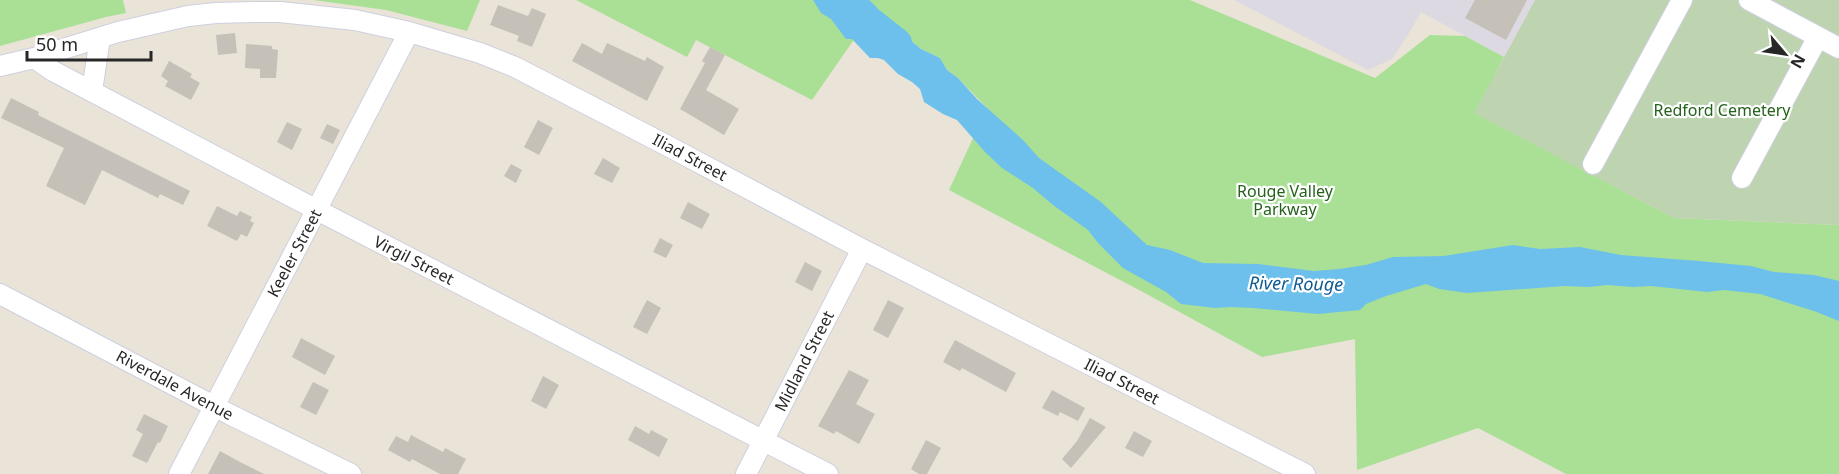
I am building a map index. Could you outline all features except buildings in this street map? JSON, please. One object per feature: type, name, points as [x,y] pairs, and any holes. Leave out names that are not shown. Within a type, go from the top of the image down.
[{"type":"street","points":[[1593,154],[1682,0]]},
{"type":"street","points":[[1749,0],[1839,48]]},
{"type":"street","name":"Iliad Street","points":[[34,58],[118,32],[188,16],[252,12],[332,16],[378,24],[480,52],[515,67],[687,155],[862,249],[1305,474]]},
{"type":"street","name":"Keeler Street","points":[[178,474],[409,32]]},
{"type":"street","points":[[1742,178],[1818,36]]},
{"type":"street","points":[[92,91],[100,38]]},
{"type":"street","points":[[0,66],[34,58]]},
{"type":"street","name":"Virgil Street","points":[[34,58],[54,71],[317,210],[828,474]]},
{"type":"street","name":"Midland Street","points":[[746,474],[862,249]]},
{"type":"street","name":"Riverdale Avenue","points":[[0,294],[351,474]]},
{"type":"shaded area","points":[[1234,0],[1535,0],[1504,57],[1421,12],[1392,59],[1368,70]]},
{"type":"green space","points":[[0,0],[123,0],[126,13],[0,46]]},
{"type":"green space","points":[[313,0],[480,0],[467,31],[386,10]]},
{"type":"green space","name":"Rouge Valley Parkway","points":[[576,0],[1190,0],[1375,78],[1430,35],[1465,36],[1504,57],[1475,113],[1674,218],[1839,225],[1839,474],[1566,474],[1478,428],[1357,470],[1355,339],[1262,357],[949,190],[987,108],[947,70],[940,58],[921,49],[897,29],[871,15],[812,100],[696,40],[687,57]]},
{"type":"green space","name":"Redford Cemetery","points":[[1535,0],[1839,0],[1839,225],[1674,218],[1474,113]]},
{"type":"water","points":[[813,0],[842,0],[852,12],[897,29],[921,49],[940,58],[947,70],[1023,140],[1039,158],[1101,202],[1147,245],[1170,250],[1203,263],[1258,264],[1314,271],[1366,265],[1393,257],[1444,256],[1513,245],[1540,249],[1580,247],[1621,255],[1751,266],[1774,272],[1814,275],[1839,281],[1839,321],[1760,294],[1724,290],[1707,292],[1651,286],[1565,286],[1467,293],[1439,289],[1426,284],[1386,296],[1366,304],[1360,310],[1318,314],[1181,304],[1166,292],[1123,268],[1088,230],[1033,188],[1002,168],[957,120],[924,102],[920,89],[912,82],[898,74],[884,60],[870,58],[852,39],[846,39],[831,19],[821,13]]},
{"type":"waterway","name":"River Rouge","points":[[848,0],[869,21],[897,43]]}]
